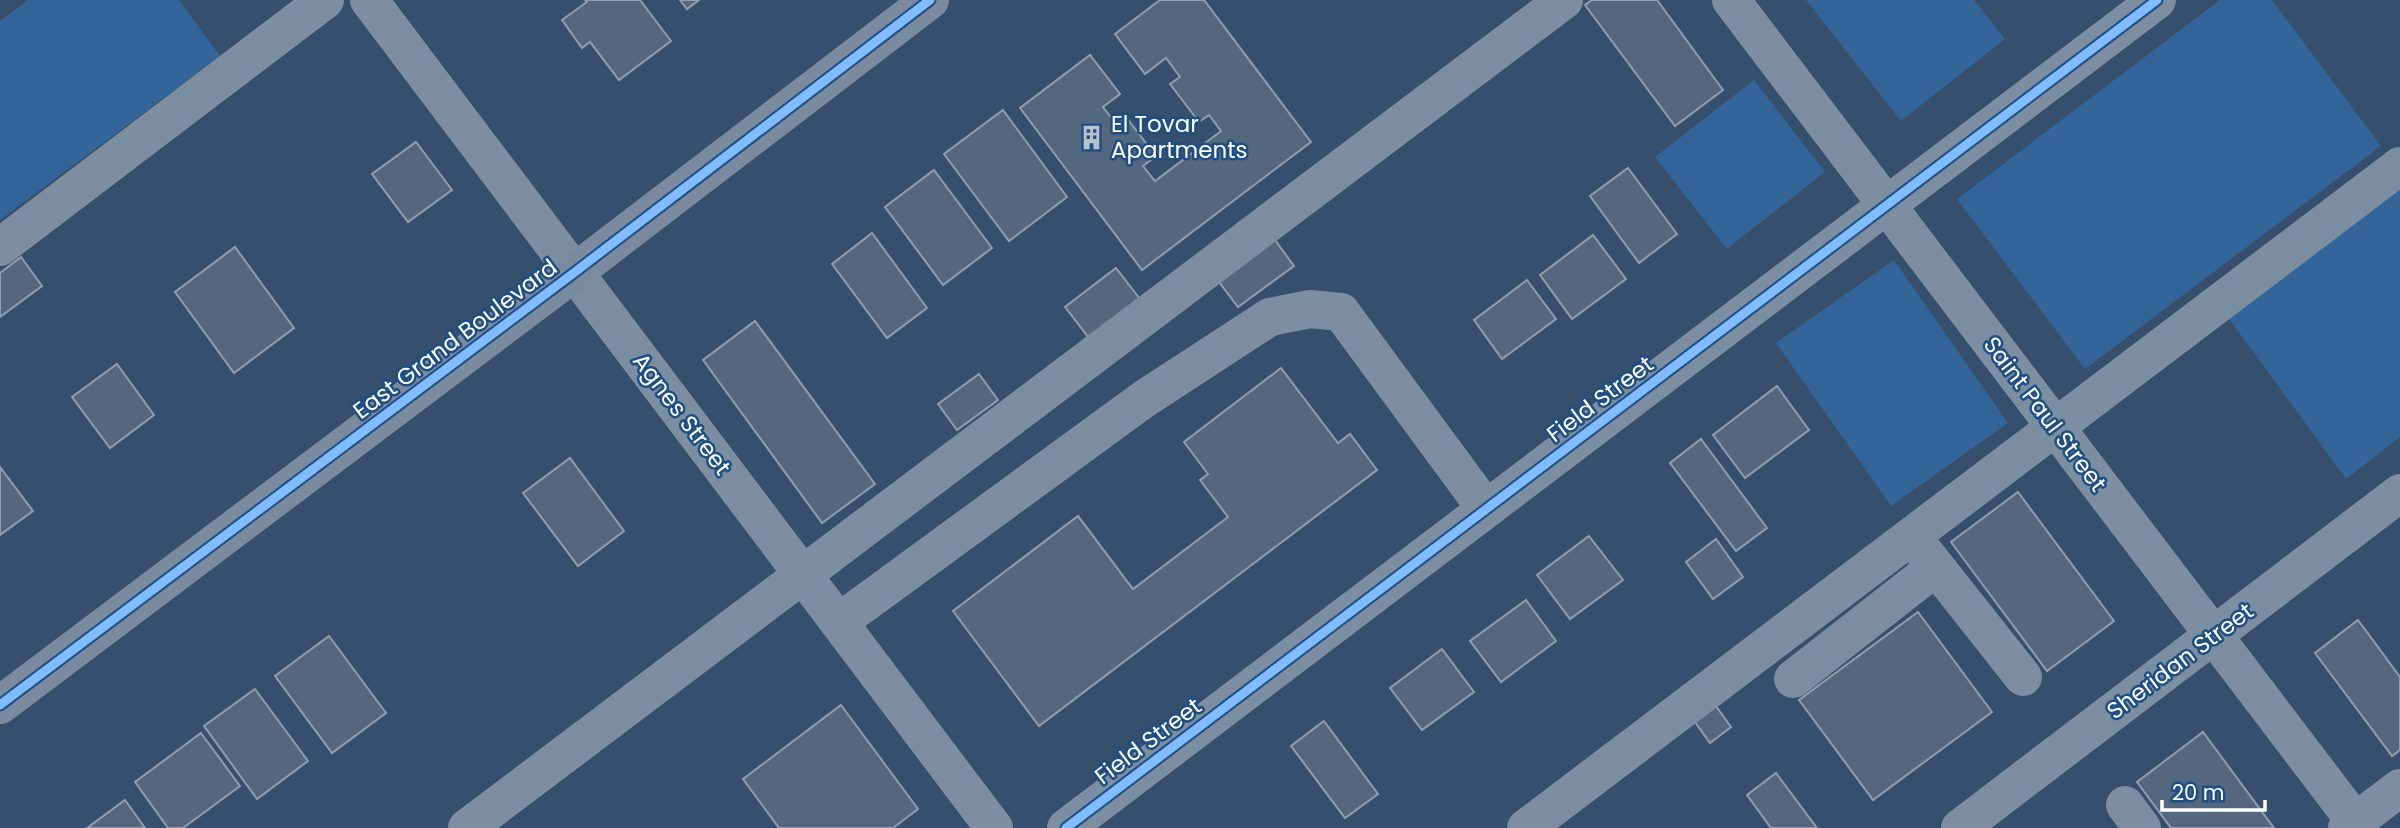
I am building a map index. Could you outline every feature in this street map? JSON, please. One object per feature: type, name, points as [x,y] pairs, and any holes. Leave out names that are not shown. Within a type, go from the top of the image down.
[{"type":"main road","name":"East Grand Boulevard","points":[[0,705],[575,272],[930,0]]},
{"type":"street","points":[[0,247],[325,0]]},
{"type":"street","name":"Agnes Street","points":[[369,0],[993,828]]},
{"type":"street","points":[[467,828],[1564,0]]},
{"type":"street","name":"Saint Paul Street","points":[[1731,0],[2213,635],[2354,826]]},
{"type":"street","name":"Field Street","points":[[1066,828],[2157,0]]},
{"type":"street","points":[[1525,828],[2400,166]]},
{"type":"street","points":[[839,622],[1144,399],[1270,317],[1310,309],[1341,312],[1486,509]]},
{"type":"street","name":"Sheridan Street","points":[[1960,828],[2400,493]]},
{"type":"street","points":[[1911,536],[2023,677]]},
{"type":"street","points":[[1793,679],[1936,567]]},
{"type":"street","points":[[2354,826],[2400,789]]},
{"type":"shaded area","points":[[28,0],[179,0],[220,56],[0,220],[0,21]]},
{"type":"shaded area","points":[[1806,0],[1974,0],[2005,39],[1901,121]]},
{"type":"shaded area","points":[[2220,0],[2272,0],[2381,146],[2085,369],[1957,199]]},
{"type":"shaded area","points":[[1754,80],[1825,172],[1727,249],[1655,157]]},
{"type":"shaded area","points":[[2400,186],[2400,437],[2346,479],[2227,316]]},
{"type":"shaded area","points":[[1894,260],[2008,423],[1891,506],[1776,343]]},
{"type":"building","points":[[585,0],[640,0],[671,41],[619,80],[590,42],[582,48],[562,20],[587,2]]},
{"type":"building","points":[[680,0],[699,0],[687,9]]},
{"type":"building","name":"El Tovar Apartments","points":[[1160,0],[1204,0],[1311,142],[1142,270],[1020,108],[1090,55],[1120,94],[1103,107],[1116,124],[1126,117],[1156,156],[1143,166],[1155,181],[1221,131],[1209,115],[1199,122],[1170,84],[1180,77],[1166,58],[1145,74],[1115,34]]},
{"type":"building","points":[[1592,0],[1657,0],[1723,90],[1675,126],[1585,5]]},
{"type":"building","points":[[1003,110],[1067,197],[1009,241],[944,154]]},
{"type":"building","points":[[416,142],[452,190],[408,222],[372,174]]},
{"type":"building","points":[[1628,168],[1677,234],[1639,263],[1590,196]]},
{"type":"building","points":[[934,170],[992,248],[943,285],[885,207]]},
{"type":"building","points":[[872,233],[927,308],[887,338],[832,264]]},
{"type":"building","points":[[1593,235],[1626,279],[1572,319],[1540,275]]},
{"type":"building","points":[[1272,236],[1294,266],[1238,307],[1216,278]]},
{"type":"building","points":[[235,247],[294,328],[234,373],[175,292]]},
{"type":"building","points":[[21,257],[42,286],[0,317],[0,273]]},
{"type":"building","points":[[1116,268],[1140,299],[1089,338],[1065,307]]},
{"type":"building","points":[[1527,280],[1556,319],[1502,359],[1474,320]]},
{"type":"building","points":[[755,321],[875,484],[822,523],[703,360]]},
{"type":"building","points":[[117,364],[154,415],[110,448],[72,397]]},
{"type":"building","points":[[1281,368],[1338,443],[1350,434],[1377,470],[1039,726],[953,611],[1078,516],[1133,589],[1228,517],[1200,480],[1208,474],[1184,442]]},
{"type":"building","points":[[979,374],[998,400],[957,430],[938,404]]},
{"type":"building","points":[[1777,386],[1809,430],[1745,478],[1713,435]]},
{"type":"building","points":[[1701,439],[1767,528],[1736,551],[1670,463]]},
{"type":"building","points":[[570,458],[624,531],[578,566],[523,493]]},
{"type":"building","points":[[0,467],[33,511],[0,535]]},
{"type":"building","points":[[2018,492],[2114,621],[2047,671],[1951,542]]},
{"type":"building","points":[[1589,536],[1623,580],[1570,619],[1537,575]]},
{"type":"building","points":[[1716,539],[1743,577],[1713,599],[1686,562]]},
{"type":"building","points":[[1526,600],[1556,641],[1501,682],[1470,641]]},
{"type":"building","points":[[1918,612],[1992,712],[1873,800],[1799,700]]},
{"type":"building","points":[[2358,620],[2400,677],[2400,750],[2392,756],[2315,653]]},
{"type":"building","points":[[329,636],[386,713],[332,753],[275,676]]},
{"type":"building","points":[[1442,649],[1474,692],[1422,730],[1390,688]]},
{"type":"building","points":[[255,689],[308,761],[257,799],[204,726]]},
{"type":"building","points":[[1713,702],[1731,727],[1710,743],[1692,718]]},
{"type":"building","points":[[841,705],[918,809],[893,828],[779,828],[743,779]]},
{"type":"building","points":[[1324,721],[1378,794],[1345,818],[1291,746]]},
{"type":"building","points":[[2203,732],[2274,828],[2171,828],[2137,782]]},
{"type":"building","points":[[201,733],[240,786],[183,828],[168,828],[135,782]]},
{"type":"building","points":[[1776,773],[1817,828],[1771,828],[1747,795]]},
{"type":"building","points":[[125,800],[145,828],[87,828]]},
{"type":"cycle path","points":[[0,705],[575,272],[930,0]]},
{"type":"cycle path","points":[[1066,828],[2157,0]]},
{"type":"place","name":"El Tovar Apartments","points":[[1091,137]]}]
